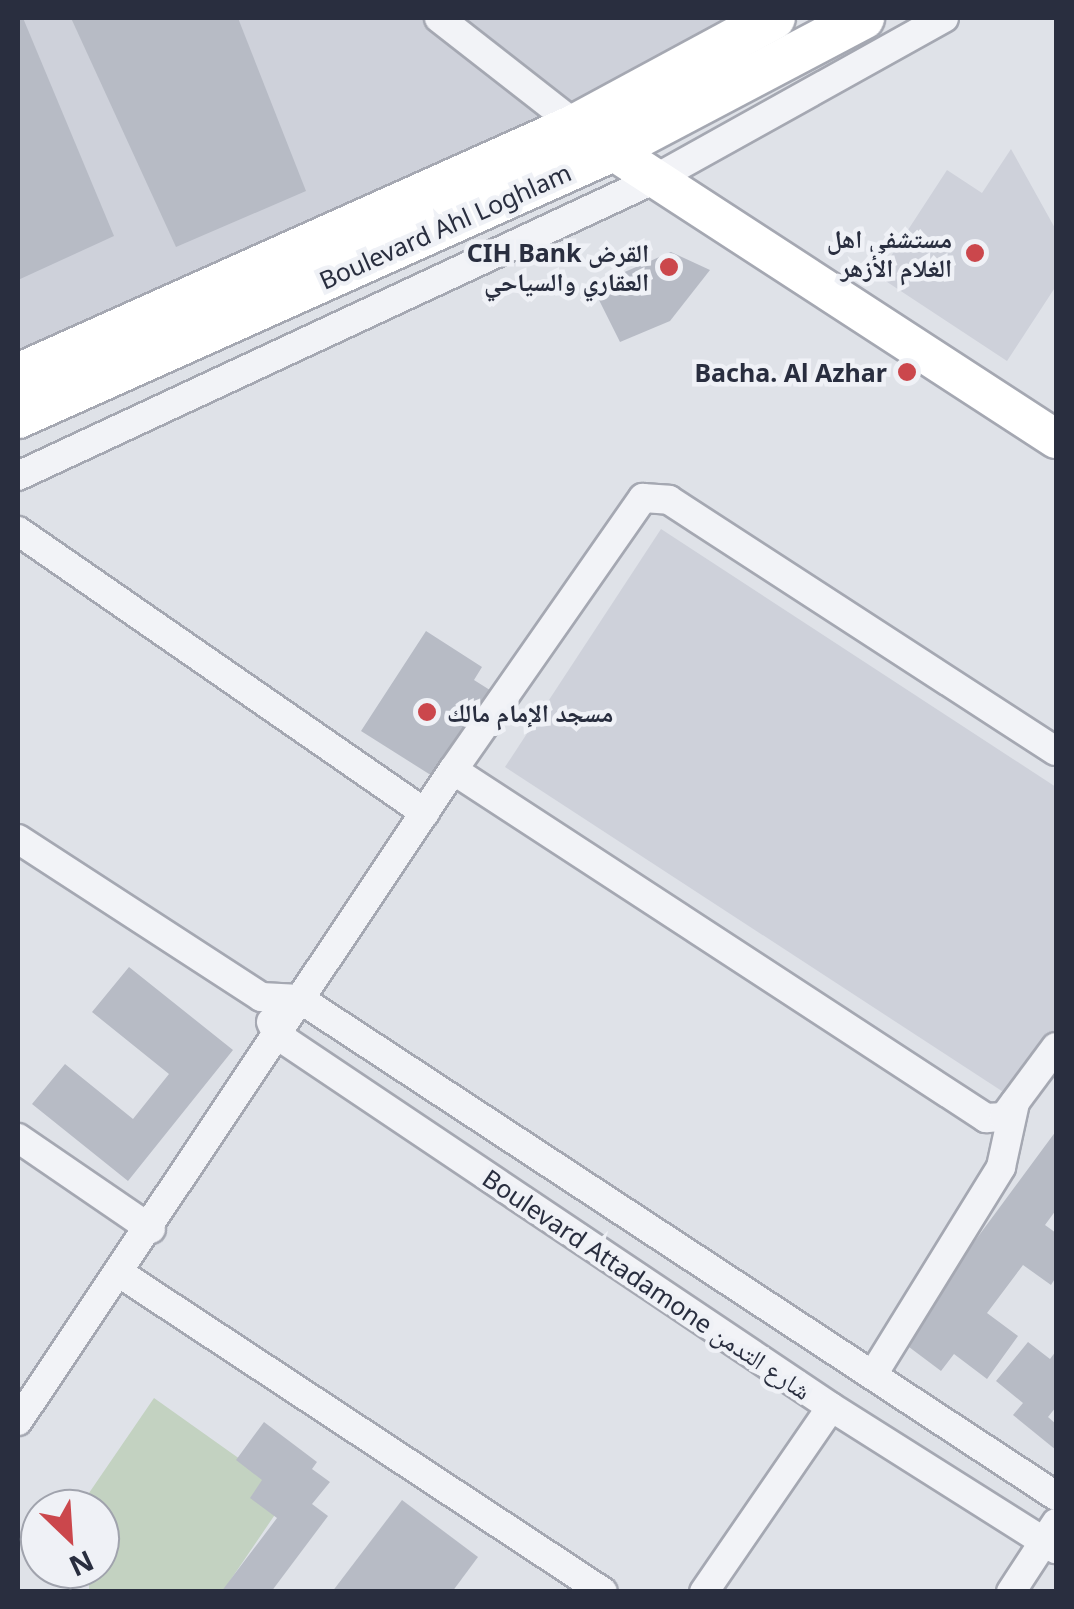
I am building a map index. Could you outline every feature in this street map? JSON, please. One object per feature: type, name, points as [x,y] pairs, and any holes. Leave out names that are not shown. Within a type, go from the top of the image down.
[{"type":"main road","name":"Boulevard Ahl Loghlam","points":[[18,376],[576,126],[774,18]]},
{"type":"main road","name":"Boulevard Ahl Loghlam","points":[[18,417],[610,152],[863,18]]},
{"type":"main road","points":[[576,126],[610,152],[1056,439]]},
{"type":"street","points":[[438,18],[576,126]]},
{"type":"street","points":[[18,476],[653,180],[944,18]]},
{"type":"street","points":[[18,1421],[152,1228],[300,999],[632,505],[654,496],[682,507],[1056,751]]},
{"type":"street","points":[[18,531],[425,813]]},
{"type":"street","points":[[453,770],[986,1118],[1004,1117],[1056,1047]]},
{"type":"street","points":[[18,839],[260,997],[300,999]]},
{"type":"street","points":[[260,997],[277,1035]]},
{"type":"street","name":"Boulevard Attadamone شارع التدمن","points":[[300,999],[1056,1496]]},
{"type":"street","name":"Boulevard Attadamone شارع التدمن","points":[[277,1035],[831,1407],[1053,1538]]},
{"type":"street","points":[[874,1373],[1001,1167],[1015,1103]]},
{"type":"street","points":[[18,1138],[152,1228]]},
{"type":"street","points":[[121,1274],[603,1592]]},
{"type":"street","points":[[704,1592],[831,1407]]},
{"type":"street","points":[[1011,1592],[1053,1538]]},
{"type":"shaded area","points":[[18,18],[752,18],[678,62],[18,354]]},
{"type":"shaded area","name":"مستشفى اهل الغلام الأزهر","points":[[1011,149],[1056,230],[1056,286],[1007,361],[878,276],[947,170],[982,193]]},
{"type":"shaded area","points":[[661,529],[1056,787],[1056,1027],[1011,1097],[505,767]]},
{"type":"green space","points":[[154,1398],[289,1494],[223,1591],[89,1592],[120,1589],[120,1489],[92,1489]]},
{"type":"building","points":[[18,18],[23,18],[114,236],[18,280]]},
{"type":"building","points":[[71,18],[238,18],[306,191],[176,247]]},
{"type":"building","points":[[671,252],[710,270],[670,321],[620,342],[592,286]]},
{"type":"building","name":"مسجد الإمام مالك","points":[[426,631],[482,667],[474,680],[493,692],[437,779],[361,731]]},
{"type":"building","points":[[129,967],[233,1050],[128,1181],[32,1104],[65,1064],[133,1119],[169,1074],[92,1012]]},
{"type":"building","points":[[1056,1131],[1056,1210],[1045,1225],[1056,1233],[1056,1277],[1051,1285],[1023,1265],[987,1313],[1018,1336],[987,1379],[954,1354],[941,1371],[901,1341]]},
{"type":"building","points":[[1028,1342],[1050,1359],[1056,1351],[1056,1407],[1048,1417],[1056,1424],[1056,1450],[1013,1415],[1023,1403],[996,1381]]},
{"type":"building","points":[[264,1422],[317,1462],[312,1469],[330,1482],[312,1504],[328,1516],[271,1592],[221,1592],[277,1518],[250,1498],[262,1480],[236,1460]]},
{"type":"building","points":[[402,1500],[478,1557],[452,1592],[332,1592]]},
{"type":"place","name":"مستشفى اهل الغلام الأزهر","points":[[975,253]]},
{"type":"place","name":"CIH Bank القرض العقاري والسياحي","points":[[669,267]]},
{"type":"place","name":"Bacha. Al Azhar","points":[[907,372]]},
{"type":"place","name":"مسجد الإمام مالك","points":[[427,712]]}]
